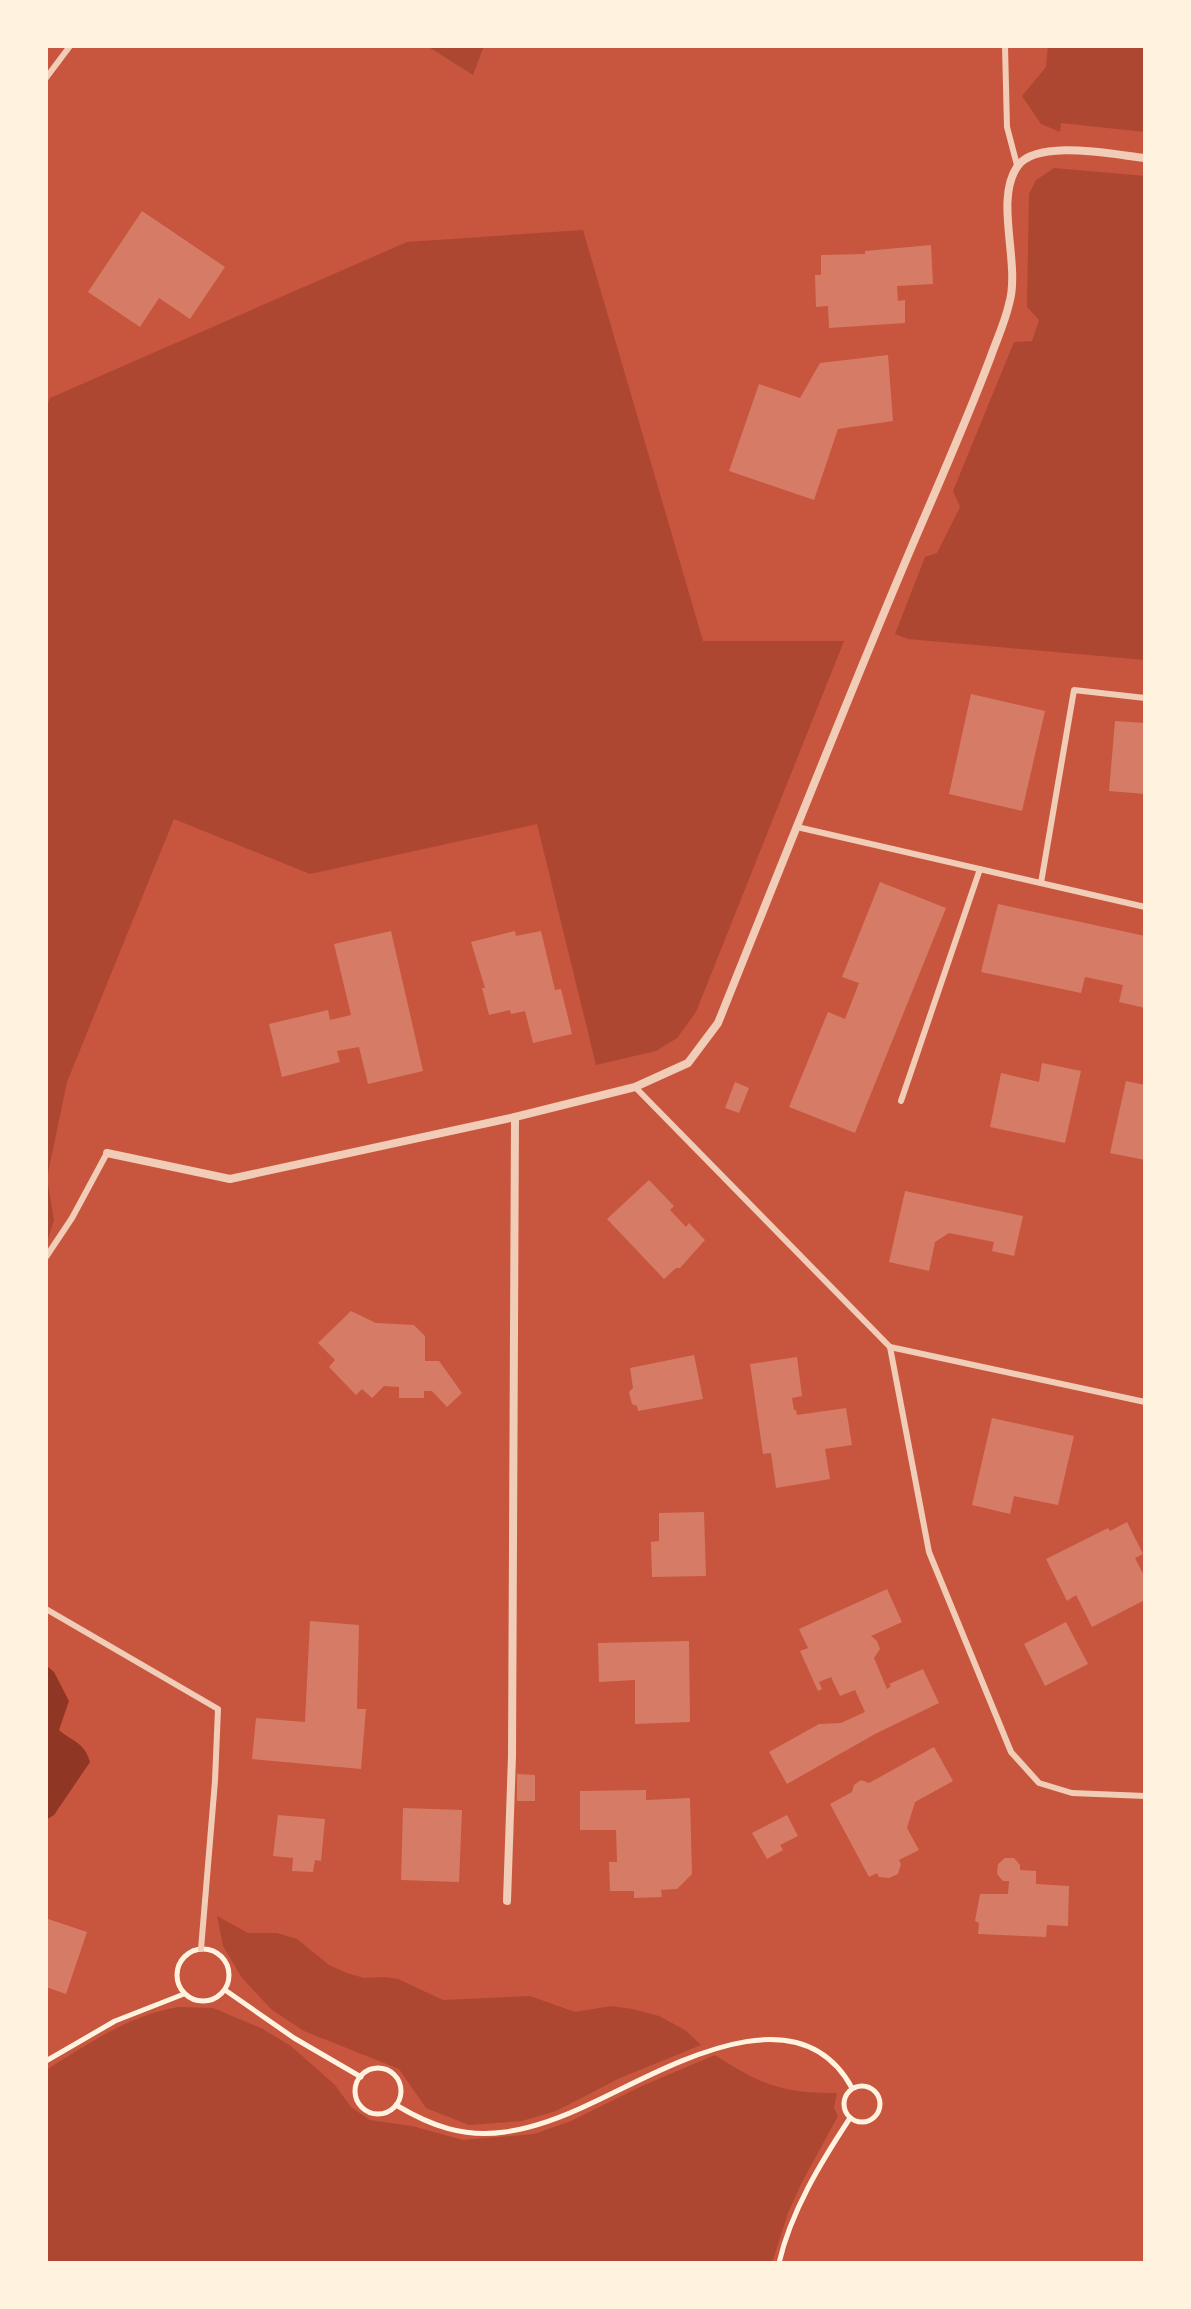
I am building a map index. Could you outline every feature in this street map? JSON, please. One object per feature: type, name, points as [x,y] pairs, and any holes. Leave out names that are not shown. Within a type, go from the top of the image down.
[{"type":"street","points":[[107,1153],[230,1179],[515,1117],[635,1087],[688,1063],[718,1023],[912,546],[971,411],[1010,302],[1013,263],[1007,220],[1010,187],[1017,165],[1039,152],[1064,150],[1145,158]]},
{"type":"street","points":[[507,1901],[512,1756],[515,1117]]},
{"type":"lane","points":[[46,78],[70,46]]},
{"type":"lane","points":[[1005,46],[1007,127],[1017,165]]},
{"type":"lane","points":[[1041,883],[1074,690],[1145,698]]},
{"type":"lane","points":[[797,827],[1145,907]]},
{"type":"lane","points":[[901,1101],[980,869]]},
{"type":"lane","points":[[635,1087],[890,1347],[1145,1402]]},
{"type":"lane","points":[[46,1257],[72,1218],[107,1153]]},
{"type":"lane","points":[[890,1347],[929,1552],[1011,1752],[1039,1783],[1072,1793],[1145,1796]]},
{"type":"lane","points":[[46,1609],[218,1709],[201,1949]]},
{"type":"path","points":[[201,1949],[213,1950],[222,1957],[229,1968],[230,1979],[225,1990],[205,2002],[193,2000],[184,1994],[177,1972],[181,1960],[190,1952],[201,1949]]},
{"type":"path","points":[[225,1990],[294,2038],[361,2077]]},
{"type":"path","points":[[46,2061],[115,2021],[184,1994]]},
{"type":"path","points":[[396,2105],[420,2119],[447,2129],[506,2132],[538,2124],[591,2104],[684,2058],[730,2044],[770,2040],[790,2041],[809,2047],[832,2062],[852,2088]]},
{"type":"path","points":[[376,2067],[388,2069],[397,2076],[401,2088],[400,2100],[396,2105],[381,2114],[369,2112],[360,2105],[355,2094],[364,2072],[376,2067]]},
{"type":"path","points":[[852,2088],[871,2088],[881,2104],[878,2113],[862,2123],[850,2118],[843,2105],[845,2095],[852,2088]]},
{"type":"path","points":[[779,2263],[797,2212],[826,2154],[850,2118]]},
{"type":"shaded area","points":[[427,46],[484,46],[473,75]]},
{"type":"shaded area","points":[[1048,46],[1145,46],[1145,132],[1061,123],[1060,132],[1041,124],[1022,96],[1046,67]]},
{"type":"shaded area","points":[[1054,168],[1145,176],[1145,660],[908,639],[895,634],[925,557],[937,553],[960,507],[953,491],[1014,342],[1032,341],[1039,320],[1027,307],[1029,194],[1036,180]]},
{"type":"shaded area","points":[[583,230],[703,641],[844,641],[696,1012],[677,1038],[656,1051],[596,1065],[537,824],[310,874],[174,819],[67,1082],[47,1178],[54,1220],[46,1245],[46,409],[50,398],[407,242]]},
{"type":"shaded area","points":[[46,1665],[54,1672],[69,1701],[59,1730],[81,1746],[90,1762],[54,1815],[46,1820]]},
{"type":"shaded area","points":[[217,1916],[248,1933],[277,1933],[297,1939],[329,1965],[347,1973],[364,1978],[398,1979],[443,2000],[530,1996],[575,2012],[611,2006],[632,2009],[659,2016],[685,2030],[701,2045],[620,2078],[556,2111],[522,2121],[469,2125],[426,2108],[399,2069],[304,2031],[272,2010],[242,1978],[223,1946]]},
{"type":"shaded area","points":[[179,2007],[213,2008],[261,2028],[291,2046],[335,2085],[351,2107],[370,2120],[412,2126],[463,2140],[534,2134],[571,2121],[715,2055],[773,2085],[802,2092],[837,2093],[834,2108],[838,2116],[801,2184],[772,2263],[46,2263],[46,2070],[126,2024]]},
{"type":"building","points":[[142,211],[225,267],[190,319],[159,298],[140,327],[88,292]]},
{"type":"building","points":[[931,245],[933,284],[897,286],[898,301],[905,300],[905,323],[829,328],[828,306],[816,307],[815,275],[821,275],[821,255],[865,254],[865,251]]},
{"type":"building","points":[[888,355],[893,421],[838,429],[814,500],[729,471],[759,384],[800,398],[820,363]]},
{"type":"building","points":[[971,694],[1045,711],[1022,811],[949,794]]},
{"type":"building","points":[[1115,721],[1145,723],[1145,794],[1109,791]]},
{"type":"building","points":[[880,882],[946,908],[855,1133],[789,1107],[828,1012],[845,1019],[859,983],[842,977]]},
{"type":"building","points":[[998,904],[1145,936],[1145,1008],[1119,1002],[1123,985],[1085,977],[1081,993],[981,972]]},
{"type":"building","points":[[391,931],[423,1071],[368,1084],[359,1047],[337,1051],[340,1062],[282,1077],[269,1024],[328,1010],[330,1020],[351,1015],[334,944]]},
{"type":"building","points":[[515,931],[516,936],[541,931],[555,990],[561,989],[572,1034],[533,1043],[525,1011],[511,1014],[510,1010],[489,1015],[482,988],[485,988],[471,942]]},
{"type":"building","points":[[1042,1063],[1081,1071],[1065,1143],[990,1127],[1001,1073],[1039,1082]]},
{"type":"building","points":[[1126,1081],[1145,1085],[1145,1160],[1110,1153]]},
{"type":"building","points":[[735,1082],[749,1088],[739,1113],[725,1108]]},
{"type":"building","points":[[649,1180],[674,1206],[670,1210],[686,1227],[689,1223],[705,1240],[680,1268],[664,1279],[607,1219]]},
{"type":"building","points":[[905,1191],[1023,1216],[1014,1256],[992,1251],[994,1242],[949,1233],[935,1242],[929,1271],[889,1262]]},
{"type":"building","points":[[351,1311],[376,1323],[414,1325],[425,1336],[425,1361],[439,1361],[462,1393],[447,1407],[432,1391],[424,1391],[424,1398],[399,1398],[399,1387],[384,1386],[372,1398],[362,1389],[356,1395],[329,1367],[335,1360],[318,1343]]},
{"type":"building","points":[[694,1355],[703,1399],[638,1411],[637,1406],[632,1404],[629,1392],[633,1388],[630,1368]]},
{"type":"building","points":[[797,1357],[802,1396],[792,1398],[797,1415],[846,1408],[852,1445],[825,1449],[830,1479],[776,1488],[771,1453],[763,1454],[750,1364]]},
{"type":"building","points":[[992,1418],[1074,1436],[1058,1505],[1014,1496],[1010,1514],[972,1505]]},
{"type":"building","points":[[704,1512],[706,1576],[652,1577],[651,1542],[659,1541],[659,1513]]},
{"type":"building","points":[[1127,1522],[1143,1554],[1135,1558],[1145,1578],[1145,1600],[1092,1627],[1076,1595],[1067,1601],[1046,1559],[1108,1528],[1110,1531]]},
{"type":"building","points":[[887,1589],[902,1622],[871,1636],[880,1649],[874,1658],[887,1689],[891,1686],[889,1684],[923,1669],[939,1703],[875,1734],[787,1784],[769,1752],[819,1724],[841,1723],[865,1712],[855,1690],[840,1696],[831,1677],[819,1682],[822,1689],[818,1691],[800,1651],[808,1648],[799,1629]]},
{"type":"building","points":[[310,1621],[359,1625],[357,1709],[366,1709],[361,1769],[252,1759],[256,1718],[305,1722]]},
{"type":"building","points":[[1066,1622],[1088,1664],[1045,1686],[1024,1644]]},
{"type":"building","points":[[689,1641],[690,1722],[635,1724],[635,1680],[599,1682],[598,1643]]},
{"type":"building","points":[[934,1747],[953,1781],[915,1802],[907,1828],[919,1850],[899,1860],[898,1874],[889,1878],[879,1877],[877,1873],[869,1877],[830,1804],[852,1792],[854,1785],[861,1780],[869,1783]]},
{"type":"building","points":[[517,1774],[535,1775],[535,1801],[517,1801]]},
{"type":"building","points":[[646,1790],[646,1800],[690,1798],[692,1874],[677,1889],[661,1890],[662,1897],[634,1898],[634,1891],[610,1891],[609,1862],[617,1862],[616,1830],[580,1830],[580,1791]]},
{"type":"building","points":[[403,1808],[462,1810],[459,1882],[401,1880]]},
{"type":"building","points":[[278,1815],[325,1819],[321,1861],[315,1860],[313,1872],[292,1871],[293,1858],[273,1856]]},
{"type":"building","points":[[787,1815],[798,1836],[780,1845],[783,1850],[767,1859],[752,1833]]},
{"type":"building","points":[[1005,1858],[1014,1858],[1020,1870],[1036,1871],[1036,1884],[1069,1886],[1068,1926],[1047,1925],[1046,1937],[978,1934],[979,1923],[975,1921],[980,1894],[1008,1894],[1009,1881],[1003,1881],[997,1874],[998,1864]]},
{"type":"building","points":[[48,1919],[87,1932],[66,1994],[46,1987]]}]
